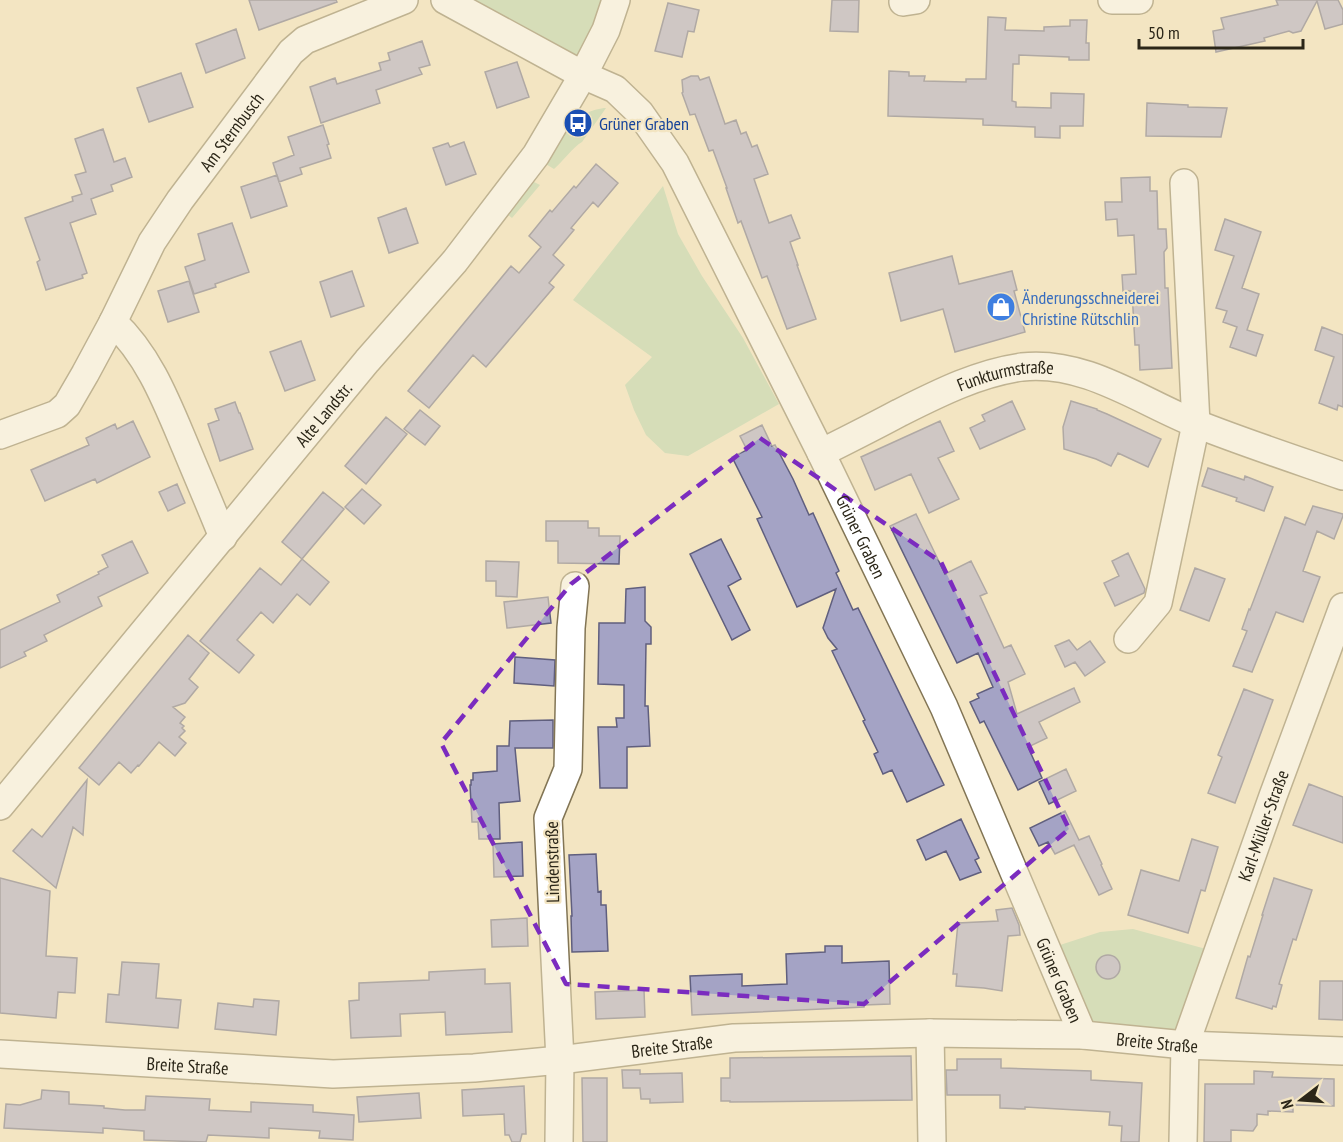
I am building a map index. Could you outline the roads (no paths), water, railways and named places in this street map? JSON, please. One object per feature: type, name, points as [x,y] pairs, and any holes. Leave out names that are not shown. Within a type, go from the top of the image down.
[{"type":"street","name":"Am Sternbusch","points":[[0,435],[57,414],[67,405],[152,242],[291,52],[304,40],[404,0]]},
{"type":"street","points":[[445,0],[584,75]]},
{"type":"street","name":"Alte Landstr.","points":[[0,806],[367,361],[455,261],[536,155],[584,75],[606,30],[616,0]]},
{"type":"street","points":[[1112,0],[1139,0]]},
{"type":"street","name":"Grüner Graben","points":[[584,75],[615,89],[640,113],[675,163],[821,453],[944,707],[1083,1035]]},
{"type":"street","points":[[1128,639],[1158,603],[1196,424],[1184,183]]},
{"type":"street","points":[[112,322],[126,334],[143,357],[171,412],[223,537]]},
{"type":"street","name":"Funkturmstraße","points":[[821,453],[944,390],[992,373],[1041,367],[1062,369],[1095,377],[1196,424],[1343,476]]},
{"type":"street","name":"Lindenstraße","points":[[559,1142],[560,1060],[548,818],[568,769],[571,628],[575,586]]},
{"type":"street","name":"Karl-Müller-Straße","points":[[1183,1142],[1185,1045],[1343,607]]},
{"type":"street","points":[[930,1032],[932,1142]]},
{"type":"street","name":"Breite Straße","points":[[0,1054],[333,1074],[474,1068],[560,1060],[734,1038],[930,1032],[1083,1035],[1185,1045],[1343,1051]]},
{"type":"place","name":"Grüner Graben","points":[[578,123]]},
{"type":"place","name":"Änderungsschneiderei Christine Rütschlin","points":[[1001,307]]}]
